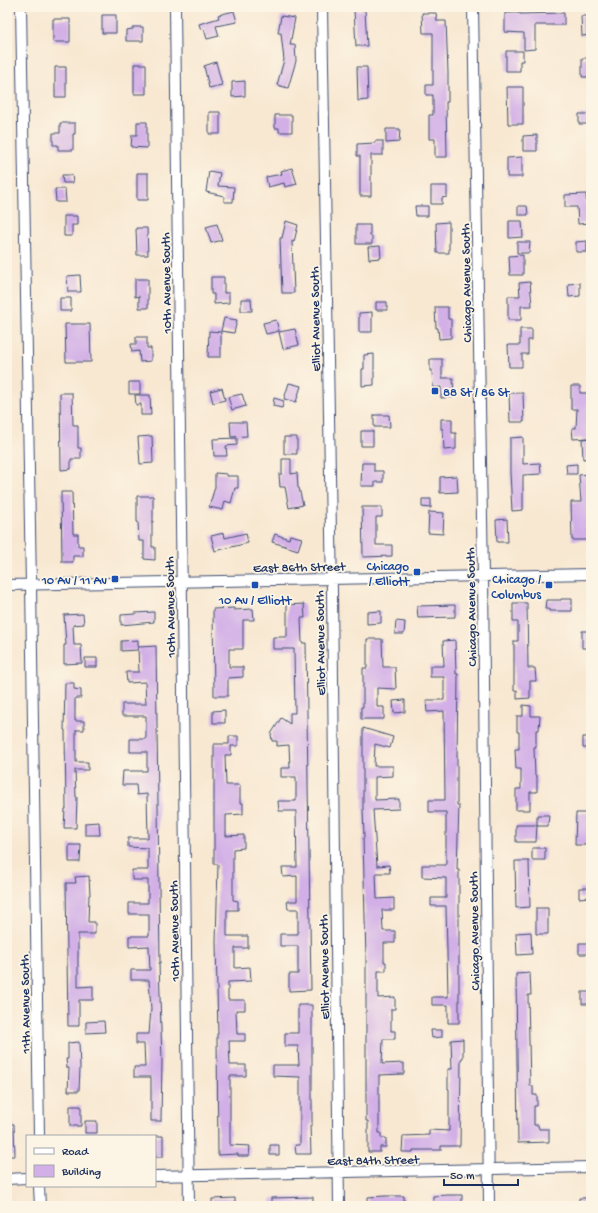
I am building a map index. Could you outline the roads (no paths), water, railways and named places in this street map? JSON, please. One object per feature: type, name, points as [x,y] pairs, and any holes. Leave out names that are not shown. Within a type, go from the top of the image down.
[{"type":"street","name":"11th Avenue South","points":[[21,7],[32,585],[39,1135]]},
{"type":"street","name":"10th Avenue South","points":[[175,7],[190,1206]]},
{"type":"street","name":"Elliot Avenue South","points":[[322,7],[332,579],[339,1206]]},
{"type":"street","name":"Chicago Avenue South","points":[[473,7],[483,576],[489,1206]]},
{"type":"street","name":"East 86th Street","points":[[7,585],[591,574]]},
{"type":"street","name":"East 84th Street","points":[[156,1176],[591,1168]]},
{"type":"street","points":[[7,1179],[26,1178]]},
{"type":"street","points":[[39,1187],[40,1206]]},
{"type":"place","name":"88 St / 86 St","points":[[435,391]]},
{"type":"place","name":"Chicago / Elliott","points":[[417,572]]},
{"type":"place","name":"10 Av / 11 Av","points":[[115,579]]},
{"type":"place","name":"10 Av / Elliott","points":[[255,585]]},
{"type":"place","name":"Chicago / Columbus","points":[[549,585]]}]
